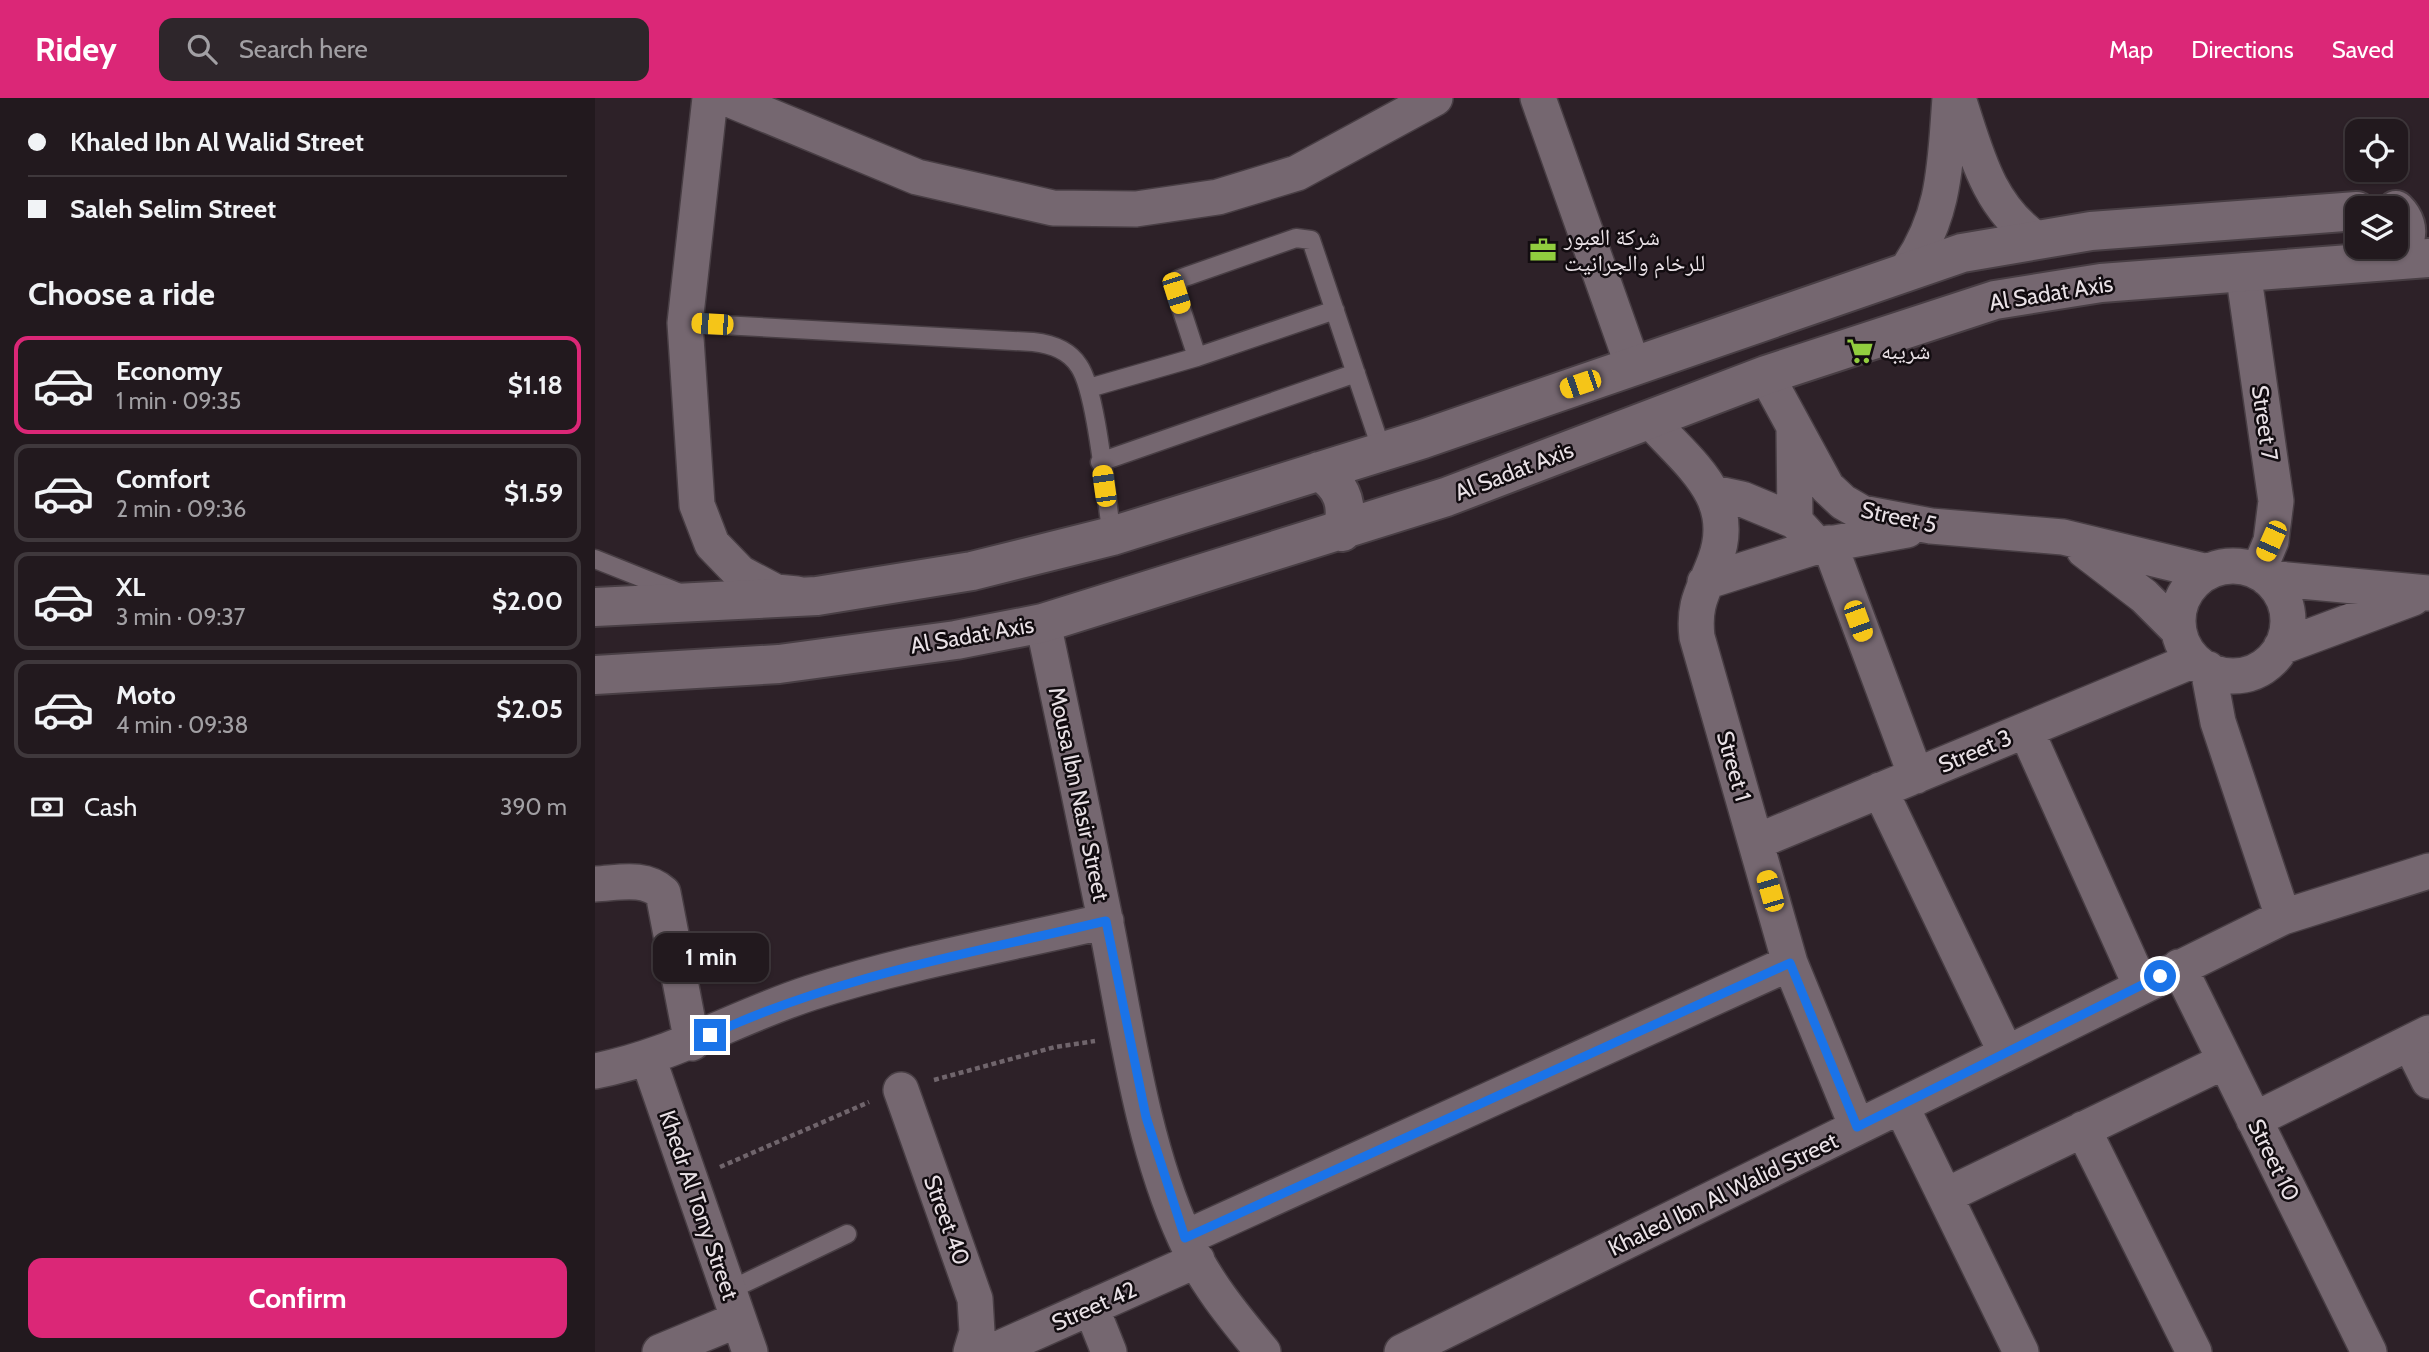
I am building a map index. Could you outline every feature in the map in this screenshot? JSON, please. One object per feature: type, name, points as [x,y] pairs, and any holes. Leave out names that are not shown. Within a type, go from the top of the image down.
[{"type":"street","points":[[710,98],[685,323],[697,505],[712,544],[740,573],[776,592],[817,596]]},
{"type":"street","points":[[726,98],[917,177],[1053,208],[1136,209],[1218,197],[1297,173],[1435,98]]},
{"type":"street","points":[[1538,98],[1633,366]]},
{"type":"street","points":[[1906,271],[1926,241],[1938,208],[1950,98]]},
{"type":"street","points":[[1958,98],[1993,195],[2019,228],[2036,239]]},
{"type":"street","points":[[2408,209],[2429,208]]},
{"type":"street","points":[[595,607],[706,604],[817,596],[972,571],[1112,536],[1423,439],[1962,253],[2036,239],[2170,223],[2345,212]]},
{"type":"street","name":"Al Sadat Axis","points":[[595,675],[779,664],[956,640],[1043,623],[1342,532],[1446,497],[1766,375],[1995,300],[2101,283],[2429,258]]},
{"type":"street","name":"Street 7","points":[[2243,271],[2276,502],[2271,541],[2262,575]]},
{"type":"street","name":"Street 5","points":[[1766,375],[1827,487],[1843,502],[1862,513],[1931,526],[2063,537],[2208,572]]},
{"type":"street","name":"Street 1","points":[[1650,420],[1714,493],[1722,516],[1721,539],[1698,599],[1695,618],[1697,637],[1790,963],[1857,1127]]},
{"type":"street","points":[[1794,427],[1795,521]]},
{"type":"street","points":[[1423,439],[1420,466],[1434,489],[1446,497]]},
{"type":"street","points":[[1319,471],[1341,490],[1346,518],[1342,532]]},
{"type":"street","points":[[1714,493],[1760,505],[1795,521],[1824,544],[1916,776]]},
{"type":"street","points":[[1705,582],[1824,544],[1931,526]]},
{"type":"street","name":"Street 5","points":[[2063,537],[2105,564],[2144,596],[2194,653]]},
{"type":"street","points":[[2283,917],[2218,722],[2178,614],[2184,596],[2194,582],[2208,572],[2224,567],[2242,567],[2262,575],[2429,593]]},
{"type":"street","points":[[2262,575],[2278,589],[2288,617],[2281,647]]},
{"type":"street","points":[[2194,653],[2232,676],[2243,674],[2265,665],[2281,647],[2429,593]]},
{"type":"street","name":"Mousa Ibn Nasir Street","points":[[1043,623],[1146,1117],[1191,1249],[1216,1292],[1263,1352]]},
{"type":"street","name":"Street 3","points":[[1756,842],[2026,730],[2194,653]]},
{"type":"street","points":[[2026,730],[2141,986]]},
{"type":"street","points":[[1880,790],[2006,1054]]},
{"type":"street","name":"Khaled Ibn Al Walid Street","points":[[1402,1352],[2283,917],[2429,871]]},
{"type":"street","points":[[595,884],[642,882],[654,884],[663,893],[692,1043]]},
{"type":"street","points":[[595,1071],[648,1058],[692,1043],[781,1003],[840,984],[1106,921]]},
{"type":"street","name":"Street 42","points":[[991,1352],[1091,1307],[1191,1249],[1790,963]]},
{"type":"street","name":"Street 10","points":[[2179,967],[2369,1352]]},
{"type":"street","points":[[2254,1120],[2419,1038],[2429,1081]]},
{"type":"street","name":"Khedr Al Tony Street","points":[[648,1058],[750,1352]]},
{"type":"street","points":[[1945,1196],[2225,1060]]},
{"type":"street","name":"Street 40","points":[[901,1090],[975,1298],[977,1332],[971,1352]]},
{"type":"street","points":[[1901,1106],[2021,1352]]},
{"type":"street","points":[[2083,1129],[2194,1352]]},
{"type":"street","points":[[660,1352],[733,1305]]},
{"type":"street","points":[[1091,1307],[1109,1352]]},
{"type":"lane","points":[[1197,357],[1176,293],[1175,285],[1179,279],[1304,237],[1314,246],[1382,451]]},
{"type":"lane","points":[[1089,388],[1197,357],[1335,310]]},
{"type":"lane","points":[[685,323],[1046,343],[1058,348],[1078,364],[1089,388],[1112,536]]},
{"type":"lane","points":[[1100,461],[1356,373]]},
{"type":"lane","points":[[595,559],[706,604]]},
{"type":"lane","points":[[733,1305],[847,1234]]},
{"type":"place","name":"شركة العبور للرخام والجرانيت","points":[[1543,250]]},
{"type":"place","name":"شريبه","points":[[1860,351]]},
{"type":"route","points":[[710,1035],[781,1003],[840,984],[1106,921],[1127,1035],[1146,1117],[1185,1238],[1790,963],[1857,1127],[2160,976]]}]
